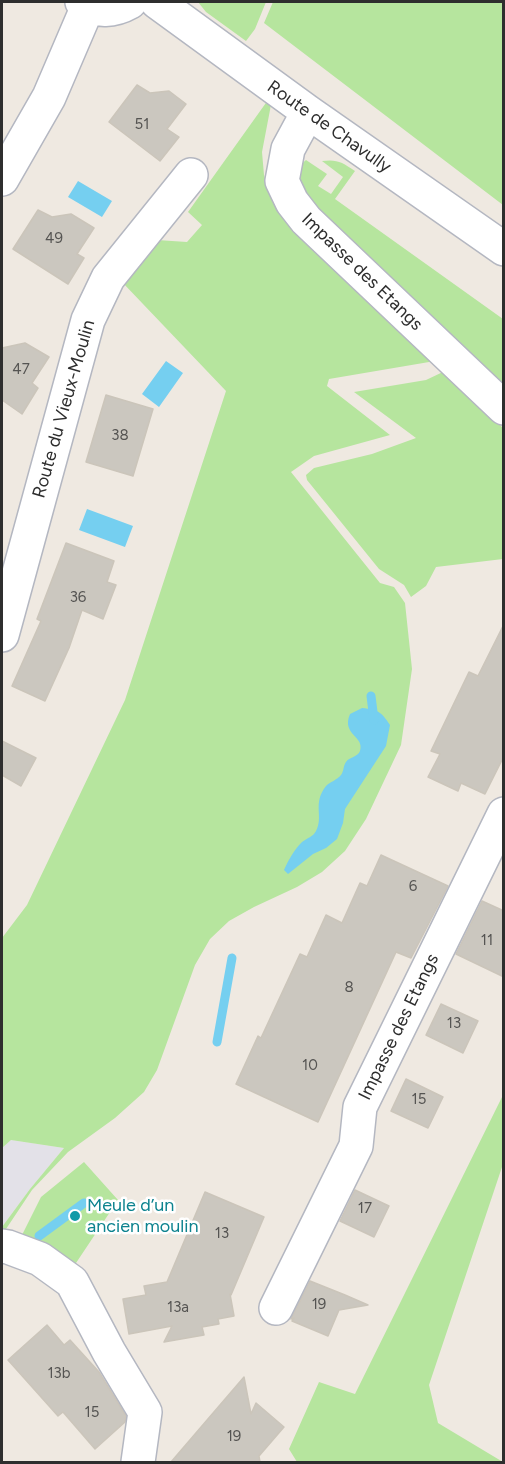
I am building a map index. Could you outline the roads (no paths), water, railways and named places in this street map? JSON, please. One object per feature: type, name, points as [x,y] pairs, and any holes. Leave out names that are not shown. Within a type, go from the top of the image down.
[{"type":"street","points":[[2,179],[49,97],[85,4],[111,10],[130,2]]},
{"type":"street","name":"Route de Chavully","points":[[157,2],[308,112],[504,249]]},
{"type":"street","name":"Impasse des Etangs","points":[[308,112],[288,149],[282,181],[292,202],[306,220],[504,408]]},
{"type":"street","name":"Route du Vieux-Moulin","points":[[2,635],[88,320],[108,278],[191,175]]},
{"type":"street","name":"Impasse des Etangs","points":[[276,1308],[356,1146],[360,1107],[504,814]]},
{"type":"street","points":[[2,1246],[40,1259],[72,1282],[145,1412],[138,1462]]},
{"type":"water","points":[[78,181],[112,201],[102,217],[68,197]]},
{"type":"water","points":[[166,361],[183,373],[159,407],[142,394]]},
{"type":"water","points":[[87,509],[133,526],[125,547],[79,530]]},
{"type":"water","points":[[362,708],[379,712],[390,725],[386,746],[345,809],[337,839],[288,874],[284,870],[292,855],[302,842],[316,831],[322,792],[326,786],[341,775],[347,760],[360,751],[361,746],[348,727],[348,721],[350,714]]},
{"type":"waterway","points":[[371,696],[374,720]]},
{"type":"waterway","points":[[217,1042],[232,958]]},
{"type":"waterway","points":[[39,1236],[84,1203]]},
{"type":"place","name":"Meule d’un ancien moulin","points":[[75,1216]]}]
